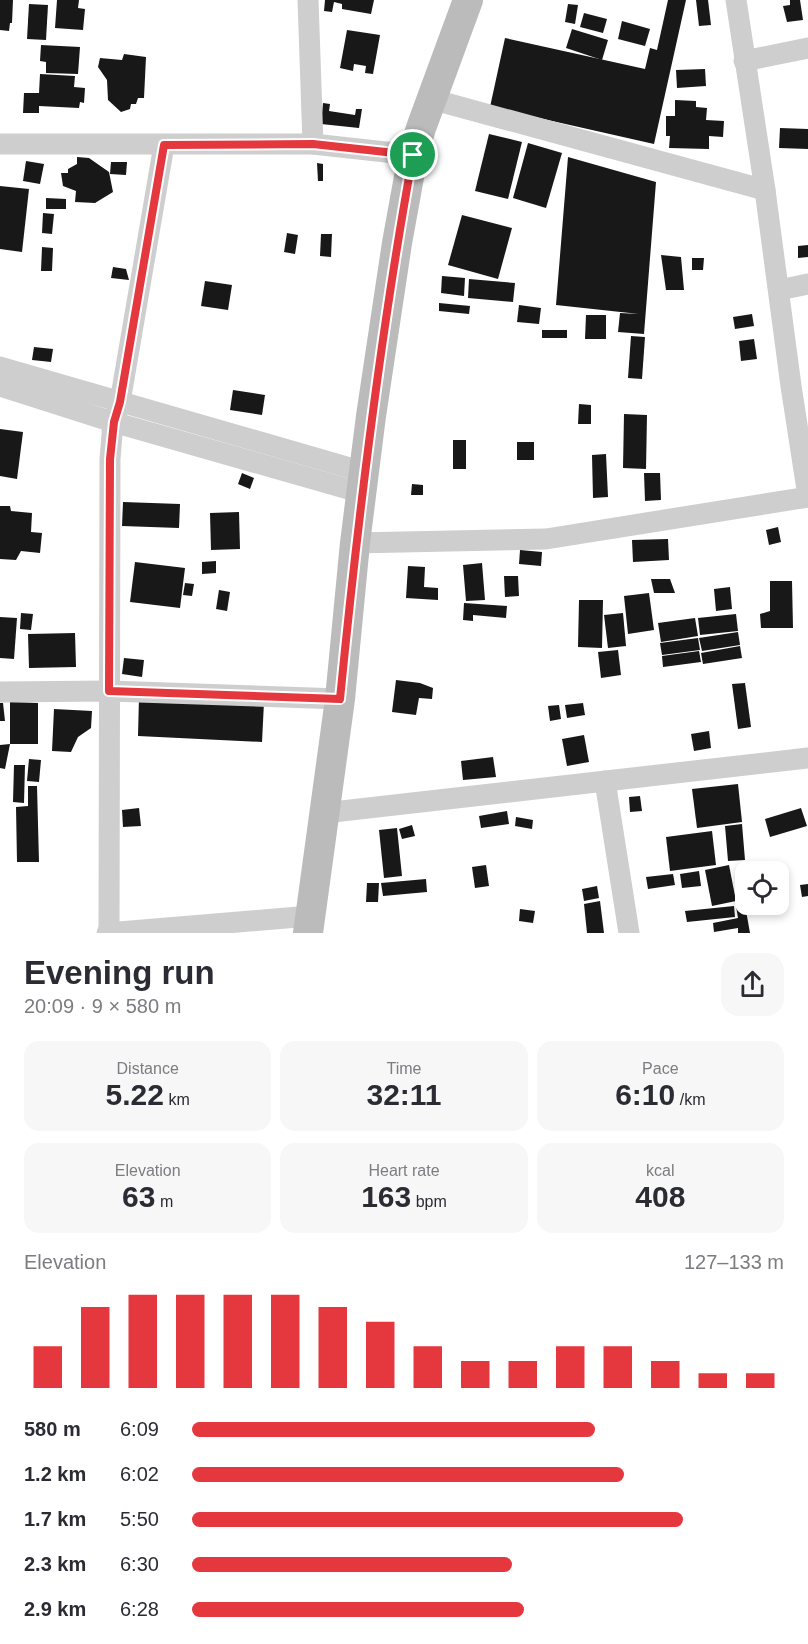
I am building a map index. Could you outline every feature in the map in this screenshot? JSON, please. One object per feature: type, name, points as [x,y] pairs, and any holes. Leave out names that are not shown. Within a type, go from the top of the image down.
[{"type":"main road","points":[[309,925],[340,699],[355,543],[395,255],[413,155],[468,0]]},
{"type":"street","points":[[308,0],[313,144]]},
{"type":"street","points":[[355,543],[546,539],[808,497],[736,0]]},
{"type":"street","points":[[744,61],[808,48]]},
{"type":"street","points":[[431,99],[765,190]]},
{"type":"street","points":[[0,144],[313,144],[413,155]]},
{"type":"street","points":[[164,145],[117,412],[108,484],[108,933],[309,925]]},
{"type":"street","points":[[779,290],[808,284]]},
{"type":"street","points":[[0,367],[117,412]]},
{"type":"street","points":[[0,386],[117,412],[363,483]]},
{"type":"street","points":[[0,692],[109,691],[340,699]]},
{"type":"street","points":[[324,813],[808,758]]},
{"type":"street","points":[[605,781],[629,933]]},
{"type":"building","points":[[0,0],[13,0],[12,23],[10,23],[9,31],[0,30]]},
{"type":"building","points":[[57,0],[79,0],[78,8],[85,9],[83,30],[55,28]]},
{"type":"building","points":[[325,0],[374,0],[371,14],[342,9],[342,4],[334,2],[332,12],[324,11]]},
{"type":"building","points":[[668,0],[686,0],[654,144],[490,107],[505,38],[645,69],[650,48],[657,50]]},
{"type":"building","points":[[696,0],[708,0],[711,25],[699,26]]},
{"type":"building","points":[[790,0],[800,0],[803,20],[787,22],[783,6],[790,5]]},
{"type":"building","points":[[29,4],[48,5],[46,40],[27,39]]},
{"type":"building","points":[[568,4],[578,5],[575,24],[565,22]]},
{"type":"building","points":[[584,13],[607,19],[603,33],[580,27]]},
{"type":"building","points":[[622,21],[650,29],[645,46],[618,39]]},
{"type":"building","points":[[572,29],[608,40],[602,60],[566,48]]},
{"type":"building","points":[[347,30],[380,35],[373,74],[365,73],[366,66],[354,64],[353,71],[340,68]]},
{"type":"building","points":[[41,45],[80,47],[78,74],[46,73],[46,62],[40,61]]},
{"type":"building","points":[[124,54],[146,57],[144,98],[138,98],[136,104],[131,104],[130,109],[121,112],[108,100],[107,80],[98,67],[100,58],[122,60]]},
{"type":"building","points":[[705,69],[706,86],[677,88],[676,70]]},
{"type":"building","points":[[40,74],[75,76],[74,87],[85,88],[84,103],[80,102],[79,108],[39,106],[39,113],[23,113],[24,93],[39,93]]},
{"type":"building","points":[[675,100],[696,101],[696,107],[707,108],[706,120],[724,121],[723,137],[709,136],[709,149],[669,148],[670,136],[666,136],[666,116],[675,116]]},
{"type":"building","points":[[323,103],[330,104],[329,111],[355,115],[356,109],[362,109],[359,128],[321,124]]},
{"type":"building","points":[[780,128],[808,129],[808,149],[779,148]]},
{"type":"building","points":[[489,134],[522,142],[508,199],[475,191]]},
{"type":"building","points":[[528,143],[562,153],[546,208],[513,198]]},
{"type":"building","points":[[77,157],[89,158],[109,172],[113,192],[95,203],[75,202],[76,191],[63,186],[61,173],[68,173],[68,169],[77,164]]},
{"type":"building","points":[[568,157],[656,182],[644,334],[618,332],[620,313],[639,314],[556,305]]},
{"type":"building","points":[[26,161],[44,164],[40,184],[23,181]]},
{"type":"building","points":[[111,162],[127,162],[126,175],[110,174]]},
{"type":"building","points":[[317,163],[323,164],[323,181],[318,181]]},
{"type":"building","points":[[0,186],[29,189],[22,252],[0,249]]},
{"type":"building","points":[[46,198],[66,199],[66,209],[46,209]]},
{"type":"building","points":[[43,213],[54,214],[52,234],[42,233]]},
{"type":"building","points":[[462,215],[512,228],[498,279],[448,265]]},
{"type":"building","points":[[287,233],[298,235],[295,254],[284,252]]},
{"type":"building","points":[[321,234],[332,234],[331,257],[320,256]]},
{"type":"building","points":[[808,245],[808,257],[798,258],[798,246]]},
{"type":"building","points":[[42,247],[53,248],[52,271],[41,271]]},
{"type":"building","points":[[661,255],[681,257],[684,290],[666,290]]},
{"type":"building","points":[[692,258],[704,258],[703,270],[692,270]]},
{"type":"building","points":[[113,267],[126,269],[129,280],[111,278]]},
{"type":"building","points":[[442,276],[465,278],[464,296],[441,293]]},
{"type":"building","points":[[469,279],[515,283],[513,302],[468,298]]},
{"type":"building","points":[[205,281],[232,285],[228,310],[201,306]]},
{"type":"building","points":[[439,303],[470,306],[469,314],[439,311]]},
{"type":"building","points":[[519,305],[541,308],[539,324],[517,322]]},
{"type":"building","points":[[752,314],[754,326],[735,329],[733,317]]},
{"type":"building","points":[[586,315],[606,315],[606,339],[585,339]]},
{"type":"building","points":[[542,330],[567,330],[567,338],[542,338]]},
{"type":"building","points":[[631,336],[645,337],[642,379],[628,378]]},
{"type":"building","points":[[754,339],[757,359],[741,361],[739,341]]},
{"type":"building","points":[[34,347],[53,349],[51,362],[32,360]]},
{"type":"building","points":[[233,390],[265,395],[262,415],[230,410]]},
{"type":"building","points":[[579,404],[591,405],[591,424],[578,424]]},
{"type":"building","points":[[624,414],[647,415],[646,469],[623,468]]},
{"type":"building","points":[[0,429],[23,432],[17,479],[0,476]]},
{"type":"building","points":[[453,440],[466,440],[466,469],[453,469]]},
{"type":"building","points":[[517,442],[534,442],[534,460],[517,460]]},
{"type":"building","points":[[606,454],[608,497],[593,498],[592,455]]},
{"type":"building","points":[[242,473],[254,478],[250,489],[238,484]]},
{"type":"building","points":[[644,473],[660,473],[661,500],[645,501]]},
{"type":"building","points":[[412,484],[423,485],[423,495],[411,495]]},
{"type":"building","points":[[123,502],[180,504],[179,528],[122,526]]},
{"type":"building","points":[[0,506],[10,506],[11,511],[32,513],[31,532],[42,533],[40,553],[21,551],[16,560],[0,559]]},
{"type":"building","points":[[239,512],[240,549],[211,550],[210,513]]},
{"type":"building","points":[[778,527],[781,542],[769,545],[766,530]]},
{"type":"building","points":[[668,539],[669,560],[633,562],[632,540]]},
{"type":"building","points":[[520,550],[542,552],[541,566],[519,564]]},
{"type":"building","points":[[216,561],[216,573],[202,574],[202,562]]},
{"type":"building","points":[[135,562],[185,568],[180,608],[130,602]]},
{"type":"building","points":[[482,563],[485,600],[466,601],[463,565]]},
{"type":"building","points":[[408,566],[425,567],[424,587],[438,588],[438,600],[406,598]]},
{"type":"building","points":[[504,576],[518,576],[519,596],[505,597]]},
{"type":"building","points":[[651,579],[670,579],[675,593],[654,593]]},
{"type":"building","points":[[770,581],[792,581],[793,628],[761,628],[760,614],[770,611]]},
{"type":"building","points":[[185,583],[194,584],[192,596],[183,595]]},
{"type":"building","points":[[730,587],[732,609],[716,611],[714,589]]},
{"type":"building","points":[[219,590],[230,592],[227,611],[216,609]]},
{"type":"building","points":[[649,593],[654,630],[628,634],[624,596]]},
{"type":"building","points":[[579,600],[603,600],[602,648],[578,647]]},
{"type":"building","points":[[464,603],[507,606],[506,618],[473,615],[473,621],[463,620]]},
{"type":"building","points":[[21,613],[33,614],[31,630],[20,629]]},
{"type":"building","points":[[623,613],[626,646],[608,648],[604,615]]},
{"type":"building","points":[[736,614],[738,631],[700,635],[698,618]]},
{"type":"building","points":[[0,617],[17,618],[14,659],[0,658]]},
{"type":"building","points":[[695,618],[698,636],[661,642],[658,623]]},
{"type":"building","points":[[738,632],[740,645],[702,651],[699,638]]},
{"type":"building","points":[[75,633],[76,667],[29,668],[28,634]]},
{"type":"building","points":[[698,638],[700,650],[662,655],[660,643]]},
{"type":"building","points":[[740,646],[742,658],[703,664],[701,653]]},
{"type":"building","points":[[618,650],[621,675],[601,678],[598,652]]},
{"type":"building","points":[[699,651],[701,662],[663,667],[662,656]]},
{"type":"building","points":[[124,658],[144,660],[142,677],[122,674]]},
{"type":"building","points":[[396,680],[420,683],[433,688],[432,699],[419,698],[416,715],[392,712]]},
{"type":"building","points":[[745,683],[751,727],[738,729],[732,684]]},
{"type":"building","points":[[139,697],[264,702],[262,742],[138,736]]},
{"type":"building","points":[[10,702],[38,703],[38,744],[10,744]]},
{"type":"building","points":[[0,703],[3,703],[5,721],[0,721]]},
{"type":"building","points":[[583,703],[585,715],[567,718],[565,705]]},
{"type":"building","points":[[559,705],[561,719],[550,721],[548,706]]},
{"type":"building","points":[[54,709],[92,711],[91,728],[78,737],[71,752],[52,751]]},
{"type":"building","points":[[709,731],[711,748],[694,751],[691,734]]},
{"type":"building","points":[[584,735],[589,762],[567,766],[562,739]]},
{"type":"building","points":[[10,744],[5,769],[0,768],[0,745]]},
{"type":"building","points":[[493,757],[496,777],[463,780],[461,761]]},
{"type":"building","points":[[29,759],[41,760],[39,782],[27,781]]},
{"type":"building","points":[[14,765],[25,765],[24,803],[13,802]]},
{"type":"building","points":[[738,784],[742,822],[697,828],[692,789]]},
{"type":"building","points":[[28,786],[37,786],[39,862],[17,862],[16,807],[28,806]]},
{"type":"building","points":[[640,796],[642,811],[630,812],[629,797]]},
{"type":"building","points":[[139,808],[141,826],[123,827],[122,810]]},
{"type":"building","points":[[801,808],[807,826],[770,837],[765,819]]},
{"type":"building","points":[[507,811],[509,824],[481,828],[479,816]]},
{"type":"building","points":[[516,817],[533,820],[532,829],[515,826]]},
{"type":"building","points":[[742,824],[745,860],[728,861],[725,826]]},
{"type":"building","points":[[412,825],[415,836],[402,839],[399,829]]},
{"type":"building","points":[[397,828],[402,876],[384,878],[379,830]]},
{"type":"building","points":[[712,831],[716,865],[670,871],[666,837]]},
{"type":"building","points":[[486,865],[489,886],[475,888],[472,867]]},
{"type":"building","points":[[729,865],[735,901],[712,906],[705,870]]},
{"type":"building","points":[[699,871],[701,886],[682,888],[680,874]]},
{"type":"building","points":[[673,874],[675,885],[648,889],[646,877]]},
{"type":"building","points":[[426,879],[427,892],[383,896],[381,883]]},
{"type":"building","points":[[367,883],[379,883],[378,902],[366,902]]},
{"type":"building","points":[[808,884],[808,896],[802,897],[800,885]]},
{"type":"building","points":[[597,886],[599,898],[584,901],[582,889]]},
{"type":"building","points":[[600,901],[604,933],[587,933],[584,904]]},
{"type":"building","points":[[734,906],[735,917],[687,922],[685,911]]},
{"type":"building","points":[[520,909],[535,911],[533,923],[519,921]]},
{"type":"building","points":[[738,915],[747,915],[750,933],[738,933],[738,928],[714,932],[713,923],[738,918]]},
{"type":"route","points":[[313,144],[413,155],[397,243],[371,416],[355,543],[340,699],[109,691],[108,484],[110,459],[114,422],[120,402],[164,145],[313,144]]}]
